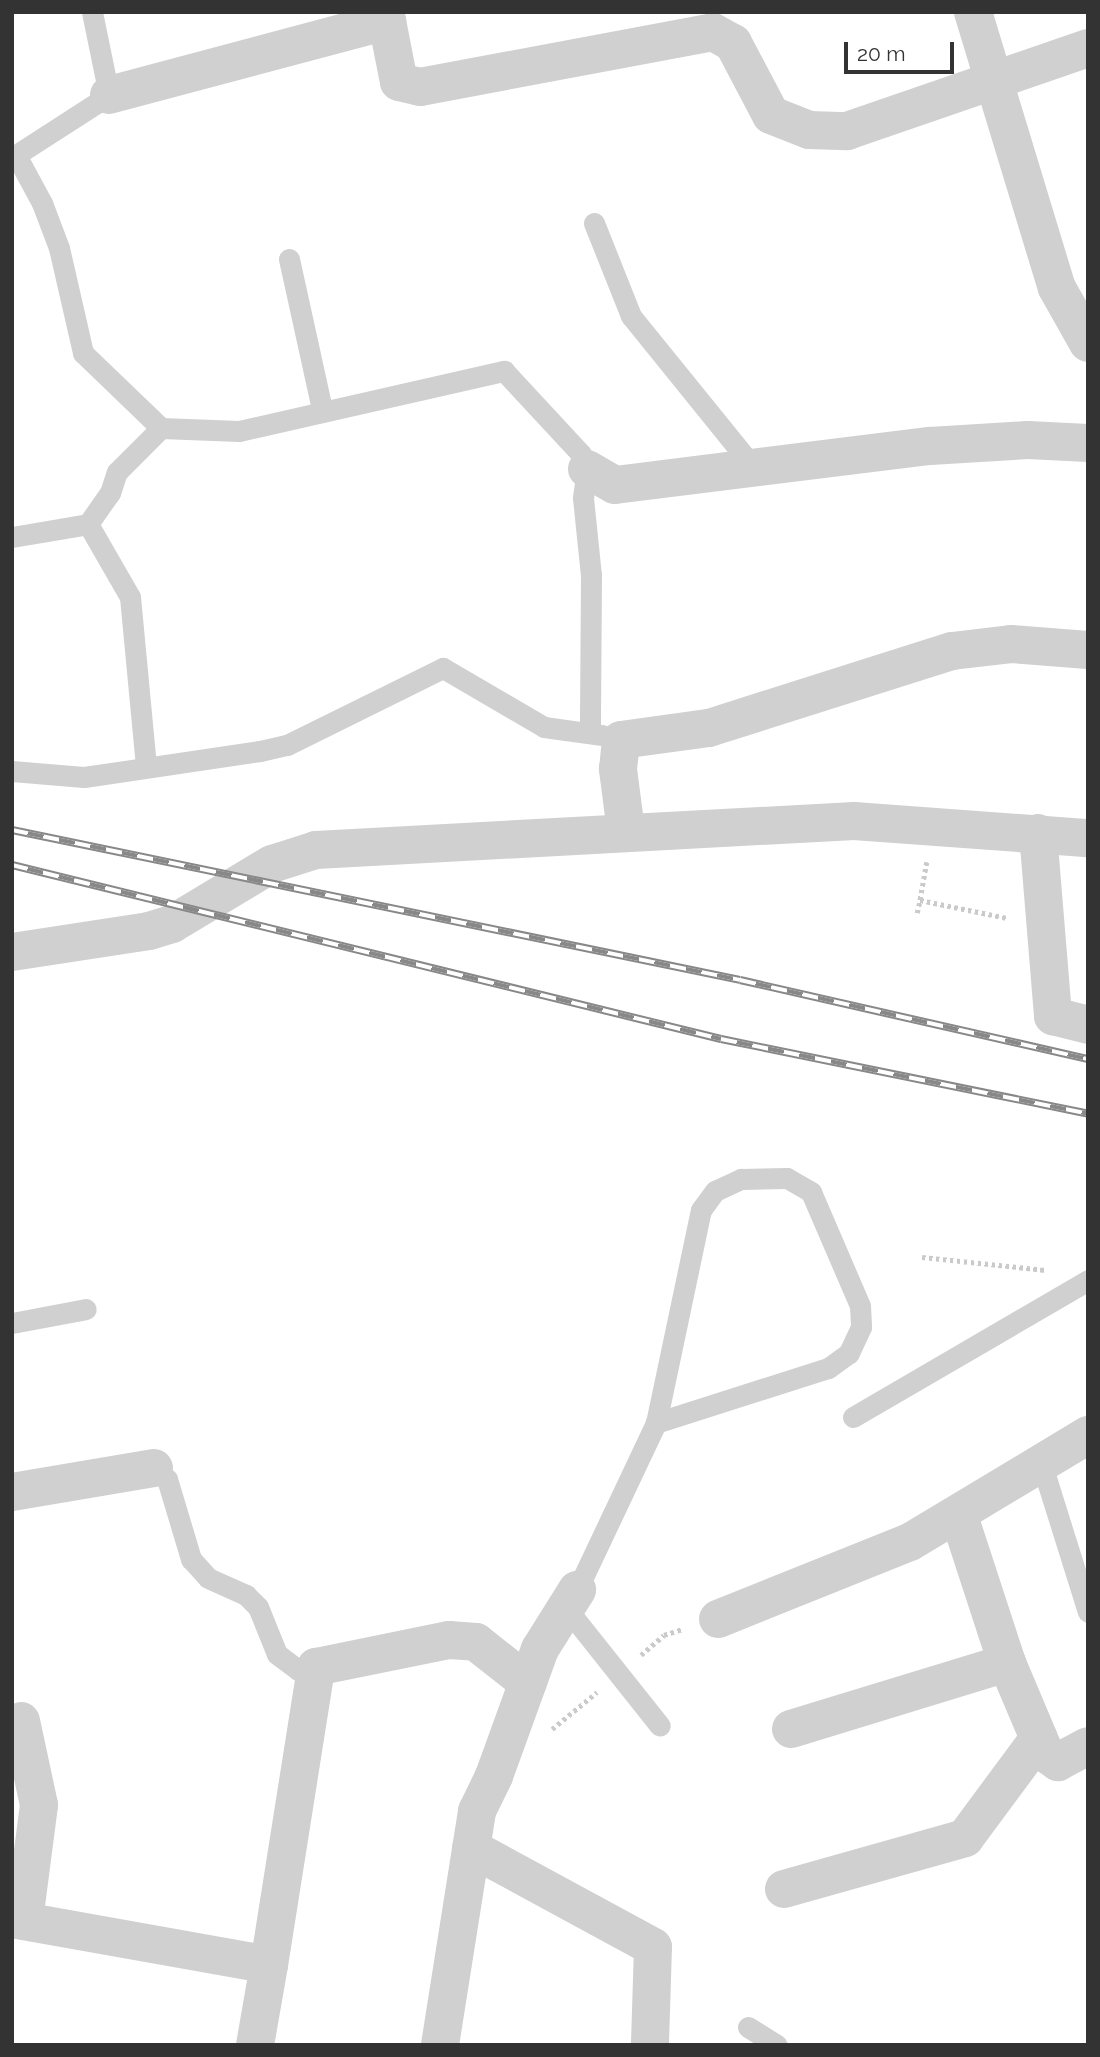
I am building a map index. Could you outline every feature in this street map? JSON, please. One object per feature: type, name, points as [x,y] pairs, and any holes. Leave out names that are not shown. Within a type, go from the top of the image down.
[{"type":"street","points":[[973,12],[1057,288],[1084,332]]},
{"type":"street","points":[[109,95],[387,21],[399,82],[420,88],[710,22],[733,43],[771,115],[809,130],[846,131],[1088,48]]},
{"type":"street","points":[[587,469],[615,485],[930,446],[1028,440],[1088,443]]},
{"type":"street","points":[[626,831],[618,769],[606,736],[709,729],[952,651],[1011,643],[1088,650]]},
{"type":"street","points":[[12,952],[149,931],[172,924],[293,854],[626,831],[854,821],[934,824],[1088,838]]},
{"type":"street","points":[[1038,833],[1053,1016],[1088,1025]]},
{"type":"street","points":[[718,1619],[910,1542],[959,1516],[1041,1462],[1088,1435]]},
{"type":"street","points":[[12,1492],[154,1468]]},
{"type":"street","points":[[959,1516],[1007,1663],[1045,1753],[1058,1762],[1088,1746]]},
{"type":"street","points":[[440,2045],[477,1811],[540,1649],[572,1600]]},
{"type":"street","points":[[255,2045],[316,1667],[449,1640],[476,1642],[527,1683]]},
{"type":"street","points":[[791,1729],[1007,1663]]},
{"type":"street","points":[[21,1721],[40,1805],[18,1920],[269,1965]]},
{"type":"street","points":[[784,1889],[965,1838],[1039,1738]]},
{"type":"street","points":[[471,1848],[653,1947],[650,2045]]},
{"type":"lane","points":[[12,771],[84,777],[287,745],[443,668],[544,727],[606,736],[583,498],[587,469],[580,454],[504,371],[322,410],[239,431],[161,428],[83,352],[60,248],[14,156],[109,95],[92,12]]},
{"type":"lane","points":[[594,223],[631,316],[754,468]]},
{"type":"lane","points":[[289,259],[322,410]]},
{"type":"lane","points":[[12,537],[88,524],[110,493],[117,472],[161,428]]},
{"type":"lane","points":[[88,524],[130,597],[146,767]]},
{"type":"lane","points":[[656,1423],[828,1368],[849,1353],[861,1327],[860,1306],[811,1192],[787,1178],[741,1179],[715,1191],[701,1210],[656,1423],[572,1600],[660,1726]]},
{"type":"lane","points":[[853,1417],[1088,1280]]},
{"type":"lane","points":[[12,1323],[86,1309]]},
{"type":"lane","points":[[1041,1462],[1088,1612]]},
{"type":"lane","points":[[154,1468],[167,1479],[191,1559],[208,1578],[246,1595],[258,1607],[277,1654],[298,1670],[316,1667]]},
{"type":"lane","points":[[748,2027],[777,2045]]},
{"type":"path","points":[[917,913],[934,824]]},
{"type":"path","points":[[919,900],[1045,926]]},
{"type":"path","points":[[922,1257],[1034,1271],[1055,1269]]},
{"type":"railway","points":[[12,830],[740,980],[1088,1059]]},
{"type":"railway","points":[[12,865],[721,1039],[1088,1114]]}]
